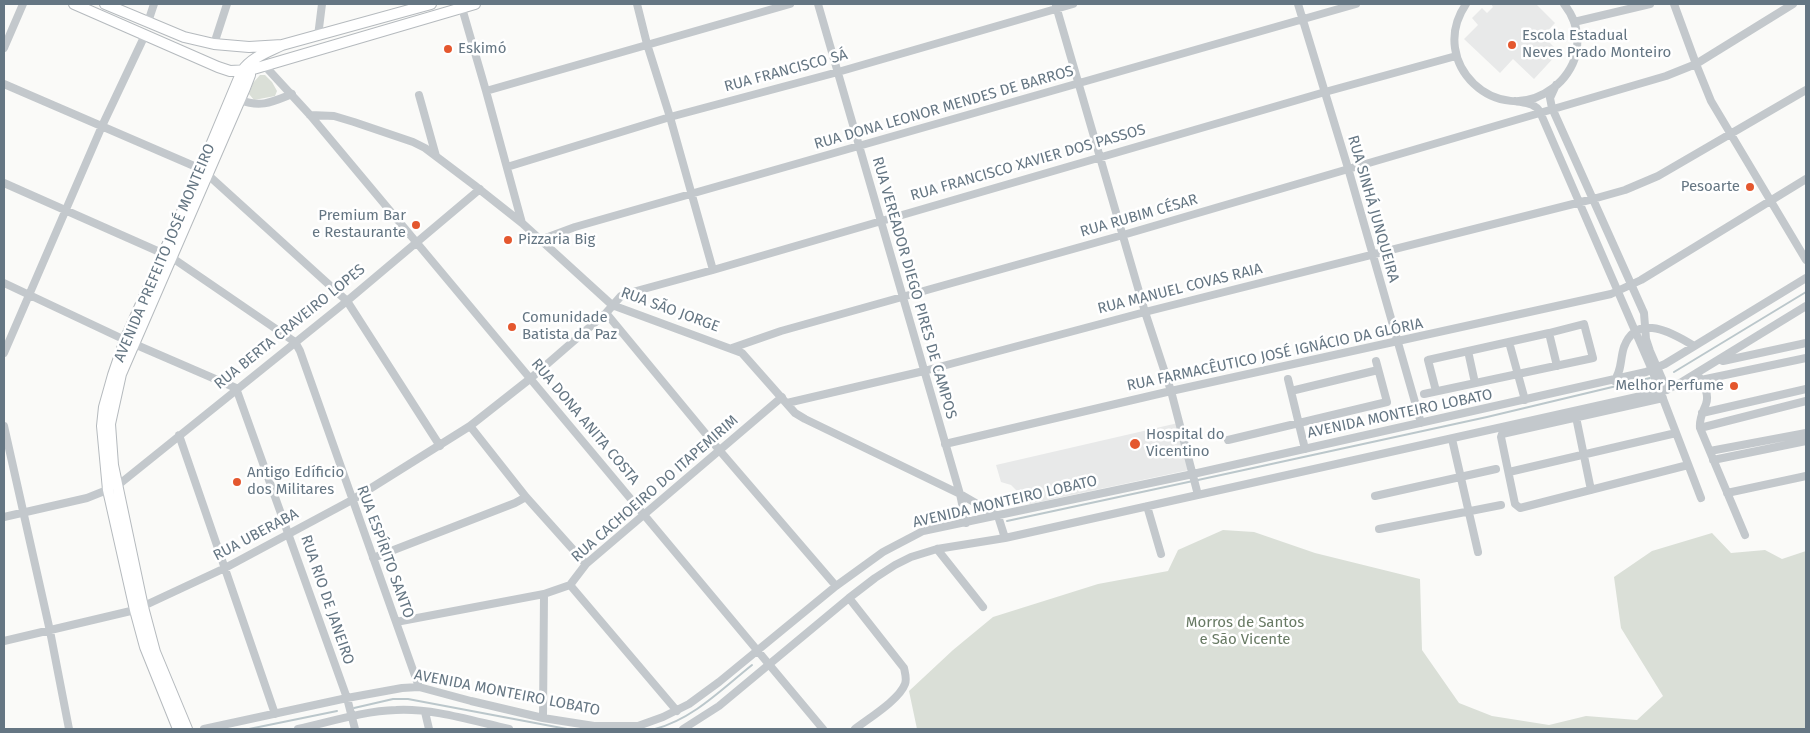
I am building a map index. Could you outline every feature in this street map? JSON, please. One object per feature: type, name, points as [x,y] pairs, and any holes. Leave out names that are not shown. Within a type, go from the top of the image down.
[{"type":"main road","points":[[74,4],[230,71],[241,85]]},
{"type":"main road","points":[[105,4],[184,37],[236,47],[282,45],[318,36],[400,8],[431,4]]},
{"type":"main road","points":[[230,71],[265,66],[475,4]]},
{"type":"main road","points":[[246,68],[260,56],[282,45]]},
{"type":"main road","points":[[236,47],[246,68]]},
{"type":"main road","points":[[260,56],[265,66]]},
{"type":"main road","name":"AVENIDA PREFEITO JOSÉ MONTEIRO","points":[[178,729],[145,647],[139,609],[112,488],[102,426],[104,407],[113,375],[130,342],[204,172],[241,85],[246,68]]},
{"type":"main road","name":"AVENIDA PREFEITO JOSÉ MONTEIRO","points":[[204,172],[240,100],[241,85]]},
{"type":"main road","name":"AVENIDA PREFEITO JOSÉ MONTEIRO","points":[[139,609],[187,729]]},
{"type":"street","points":[[4,48],[23,4]]},
{"type":"street","points":[[148,22],[154,4]]},
{"type":"street","points":[[214,44],[227,4]]},
{"type":"street","points":[[318,36],[322,4]]},
{"type":"street","points":[[637,4],[713,270]]},
{"type":"street","points":[[486,92],[790,4]]},
{"type":"street","name":"RUA VEREADOR DIEGO PIRES DE CAMPOS","points":[[818,4],[960,494],[966,523]]},
{"type":"street","name":"RUA FRANCISCO SÁ","points":[[507,166],[670,116],[838,72],[1056,6],[1073,4]]},
{"type":"street","name":"RUA SINHÁ JUNQUEIRA","points":[[1298,4],[1348,168],[1421,423]]},
{"type":"street","name":"RUA DONA LEONOR MENDES DE BARROS","points":[[540,240],[574,227],[1356,4]]},
{"type":"street","points":[[1466,4],[1459,14],[1454,28],[1456,56],[1461,69],[1473,84],[1492,96],[1515,100],[1538,108],[1580,202],[1614,293],[1654,369]]},
{"type":"street","points":[[1515,100],[1529,100],[1538,97],[1556,85],[1568,72],[1574,59],[1578,38],[1574,22],[1564,4]]},
{"type":"street","points":[[1574,22],[1650,4]]},
{"type":"street","points":[[1674,4],[1711,101],[1806,260]]},
{"type":"street","name":"RUA RUBIM CÉSAR","points":[[732,348],[781,331],[1124,235],[1666,76],[1696,64],[1793,4]]},
{"type":"street","points":[[1056,6],[1145,312],[1171,391],[1197,493]]},
{"type":"street","points":[[462,8],[522,224]]},
{"type":"street","points":[[4,353],[102,126],[145,35]]},
{"type":"street","name":"RUA FRANCISCO XAVIER DOS PASSOS","points":[[612,305],[621,296],[629,293],[1456,56]]},
{"type":"street","name":"RUA DONA ANITA COSTA","points":[[265,66],[292,94],[417,242],[823,729]]},
{"type":"street","points":[[4,84],[204,172],[347,301],[440,446]]},
{"type":"street","points":[[1556,85],[1550,98],[1552,108],[1644,313],[1646,339],[1654,369],[1701,498]]},
{"type":"street","name":"RUA MANUEL COVAS RAIA","points":[[785,400],[924,371],[1145,312],[1372,256],[1625,190],[1658,176],[1806,90]]},
{"type":"street","points":[[240,100],[249,104],[264,104],[292,94]]},
{"type":"street","points":[[419,95],[436,156]]},
{"type":"street","name":"RUA SÃO JORGE","points":[[310,115],[334,116],[413,142],[436,156],[480,189],[612,305],[742,353],[796,412],[821,428],[960,494],[998,517]]},
{"type":"street","name":"RUA FARMACÊUTICO JOSÉ IGNÁCIO DA GLÓRIA","points":[[945,444],[1171,391],[1614,293],[1631,286],[1806,179]]},
{"type":"street","points":[[4,184],[167,255],[295,342]]},
{"type":"street","name":"RUA BERTA CRAVEIRO LOPES","points":[[4,518],[87,498],[112,488],[347,301],[480,189]]},
{"type":"street","name":"AVENIDA MONTEIRO LOBATO","points":[[204,729],[402,688],[419,687],[543,718],[594,726],[638,726],[677,711],[758,652],[836,586],[883,552],[923,531],[1193,477],[1305,449],[1614,381],[1654,369],[1806,278]]},
{"type":"street","points":[[4,283],[130,342],[236,388]]},
{"type":"street","name":"RUA UBERABA","points":[[4,641],[139,609],[225,568],[352,500],[470,426],[531,378],[612,305]]},
{"type":"street","points":[[1688,465],[1520,508],[1515,504],[1500,436],[1663,393],[1699,376],[1716,362],[1806,306]]},
{"type":"street","points":[[606,312],[720,451],[836,586]]},
{"type":"street","points":[[1424,394],[1593,358],[1584,324],[1428,360],[1436,391]]},
{"type":"street","points":[[1614,381],[1619,374],[1624,348],[1629,339],[1646,328],[1662,330],[1694,346]]},
{"type":"street","points":[[1549,332],[1558,366]]},
{"type":"street","name":"RUA ESPÍRITO SANTO","points":[[295,342],[300,351],[419,687]]},
{"type":"street","points":[[1509,342],[1525,400]]},
{"type":"street","points":[[1716,362],[1806,343]]},
{"type":"street","points":[[1468,351],[1475,383]]},
{"type":"street","points":[[1699,376],[1806,358]]},
{"type":"street","points":[[1228,440],[1387,402],[1376,361]]},
{"type":"street","points":[[1291,391],[1378,370]]},
{"type":"street","points":[[1699,376],[1707,394],[1707,402],[1699,421],[1700,428],[1745,534]]},
{"type":"street","points":[[1288,380],[1305,449]]},
{"type":"street","name":"RUA RIO DE JANEIRO","points":[[236,388],[347,700],[354,729]]},
{"type":"street","points":[[1702,413],[1806,390]]},
{"type":"street","name":"AVENIDA MONTEIRO LOBATO","points":[[689,728],[719,706],[768,663],[849,598],[875,578],[911,557],[937,549],[1147,506],[1197,493],[1663,393]]},
{"type":"street","name":"RUA CACHOEIRO DO ITAPEMIRIM","points":[[396,622],[544,594],[570,585],[586,564],[644,514],[785,400]]},
{"type":"street","points":[[1700,428],[1806,401]]},
{"type":"street","points":[[1576,417],[1590,490]]},
{"type":"street","points":[[4,426],[50,631],[69,729]]},
{"type":"street","points":[[470,426],[526,496],[586,564]]},
{"type":"street","points":[[1509,472],[1676,433]]},
{"type":"street","points":[[1710,451],[1806,433]]},
{"type":"street","points":[[179,435],[275,714]]},
{"type":"street","points":[[1452,438],[1478,552]]},
{"type":"street","points":[[1714,460],[1806,441]]},
{"type":"street","points":[[1375,496],[1496,469]]},
{"type":"street","points":[[1727,493],[1806,476]]},
{"type":"street","points":[[373,558],[515,503],[526,496]]},
{"type":"street","points":[[1379,529],[1501,505]]},
{"type":"street","points":[[1147,506],[1161,554]]},
{"type":"street","points":[[998,517],[1004,536]]},
{"type":"street","points":[[937,549],[983,607]]},
{"type":"street","points":[[570,585],[677,711]]},
{"type":"street","points":[[543,718],[544,594]]},
{"type":"street","points":[[849,598],[904,668],[906,683],[895,698],[855,729]]},
{"type":"street","points":[[298,729],[351,715],[395,710],[425,712],[509,729]]},
{"type":"street","points":[[425,712],[429,729]]},
{"type":"shaded area","name":"Escola Estadual Neves Prado Monteiro","points":[[1491,4],[1536,4],[1555,23],[1543,36],[1559,52],[1534,79],[1513,59],[1500,73],[1464,39],[1478,25],[1472,18],[1482,8],[1487,13],[1493,7]]},
{"type":"shaded area","name":"Hospital do Vicentino","points":[[1178,423],[1189,470],[1030,504],[1011,485],[1001,482],[996,465]]},
{"type":"green space","points":[[260,75],[265,75],[272,82],[277,91],[275,96],[254,100],[249,94],[253,83]]},
{"type":"green space","name":"Morros de Santos e São Vicente","points":[[1223,530],[1254,532],[1315,553],[1420,579],[1422,650],[1459,703],[1492,716],[1549,725],[1586,716],[1637,720],[1663,696],[1621,628],[1614,577],[1652,551],[1712,533],[1731,553],[1765,550],[1782,559],[1806,551],[1806,729],[917,729],[909,691],[953,650],[993,617],[1098,584],[1168,571],[1178,550]]},
{"type":"waterway","points":[[1674,372],[1806,292]]},
{"type":"waterway","points":[[1198,480],[1487,417],[1650,378]]},
{"type":"waterway","points":[[1007,521],[1193,481]]},
{"type":"waterway","points":[[655,729],[694,711],[752,665]]},
{"type":"waterway","points":[[354,708],[393,699],[408,699],[567,729]]},
{"type":"waterway","points":[[249,729],[337,711]]},
{"type":"place","name":"Escola Estadual Neves Prado Monteiro","points":[[1512,45]]},
{"type":"place","name":"Eskimó","points":[[448,49]]},
{"type":"place","name":"Pesoarte","points":[[1750,187]]},
{"type":"place","name":"Premium Bar e Restaurante","points":[[416,225]]},
{"type":"place","name":"Pizzaria Big","points":[[508,240]]},
{"type":"place","name":"Comunidade Batista da Paz","points":[[512,327]]},
{"type":"place","name":"Melhor Perfume","points":[[1734,386]]},
{"type":"place","name":"Hospital do Vicentino","points":[[1135,444]]},
{"type":"place","name":"Antigo Edíficio dos Militares","points":[[237,482]]}]
